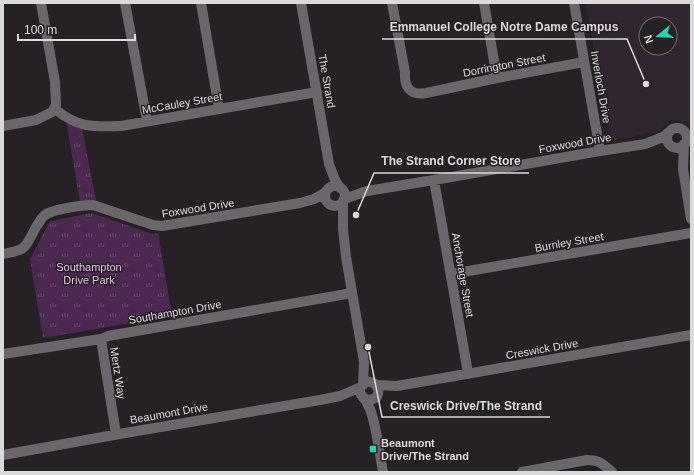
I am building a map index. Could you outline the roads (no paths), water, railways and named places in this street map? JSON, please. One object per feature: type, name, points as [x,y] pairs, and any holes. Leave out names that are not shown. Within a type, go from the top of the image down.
[{"type":"street","points":[[3,126],[36,120],[49,120],[53,118],[61,106],[59,92],[55,82],[41,3]]},
{"type":"street","points":[[125,3],[147,121]]},
{"type":"street","points":[[201,3],[219,109]]},
{"type":"street","name":"The Strand","points":[[301,3],[329,164],[335,180],[340,188]]},
{"type":"street","name":"Dorrington Street","points":[[392,3],[405,72],[405,82],[418,94],[584,62]]},
{"type":"street","points":[[484,3],[497,78]]},
{"type":"street","name":"Inverloch Drive","points":[[574,3],[600,151]]},
{"type":"street","name":"McCauley Street","points":[[57,111],[69,119],[88,126],[121,126],[317,92]]},
{"type":"street","name":"Foxwood Drive","points":[[344,200],[367,191],[645,144],[663,137],[674,128],[687,130],[685,132],[687,142],[680,147],[645,144]]},
{"type":"street","points":[[668,133],[667,140],[676,152],[683,169],[691,219]]},
{"type":"street","points":[[683,169],[687,142]]},
{"type":"street","name":"The Strand","points":[[326,192],[329,164]]},
{"type":"street","name":"Anchorage Street","points":[[434,180],[468,374]]},
{"type":"street","points":[[343,229],[336,212],[325,198],[328,188],[331,187],[337,186],[344,193],[343,229],[346,262],[364,362],[376,390],[375,426]]},
{"type":"street","name":"Foxwood Drive","points":[[340,188],[367,191]]},
{"type":"street","name":"Foxwood Drive","points":[[3,254],[22,249],[29,241],[40,220],[50,212],[56,210],[93,205],[153,225],[162,226],[300,203],[326,192]]},
{"type":"street","points":[[330,205],[337,206],[344,200]]},
{"type":"street","name":"Foxwood Drive","points":[[300,203],[330,205]]},
{"type":"street","name":"Burnley Street","points":[[451,274],[691,233]]},
{"type":"street","name":"Southampton Drive","points":[[3,354],[101,339],[108,336],[352,293]]},
{"type":"street","name":"Creswick Drive","points":[[376,390],[691,335]]},
{"type":"street","name":"Mertz Way","points":[[101,339],[116,434]]},
{"type":"street","points":[[364,362],[360,393],[370,410],[375,426],[383,472]]},
{"type":"street","points":[[362,386],[368,382],[376,390]]},
{"type":"street","name":"Beaumont Drive","points":[[3,455],[340,396],[362,386]]},
{"type":"street","points":[[364,399],[371,400],[376,390]]},
{"type":"street","name":"Beaumont Drive","points":[[340,396],[364,399]]},
{"type":"street","points":[[522,472],[591,460],[596,460],[604,464],[612,472]]},
{"type":"place","name":"Emmanuel College Notre Dame Campus","points":[[646,84]]},
{"type":"place","name":"The Strand Corner Store","points":[[356,215]]},
{"type":"place","name":"Creswick Drive/The Strand","points":[[368,347]]},
{"type":"place","name":"Beaumont Drive/The Strand","points":[[373,449]]},
{"type":"park label","name":"Southampton Drive Park","points":[[89,273]]}]
